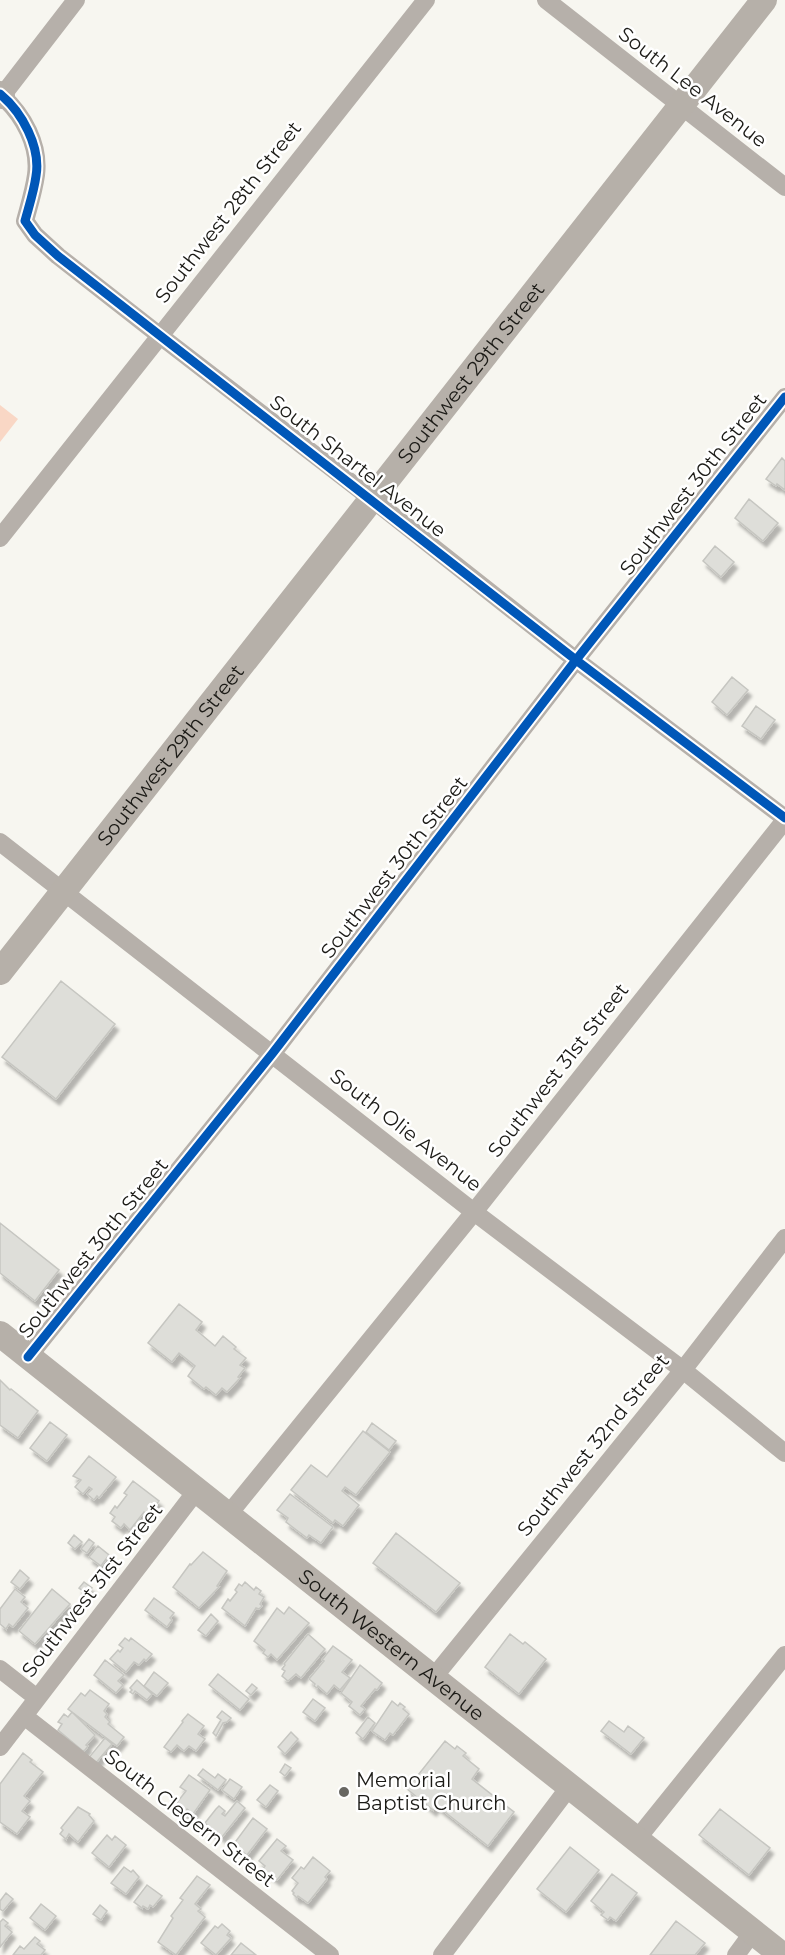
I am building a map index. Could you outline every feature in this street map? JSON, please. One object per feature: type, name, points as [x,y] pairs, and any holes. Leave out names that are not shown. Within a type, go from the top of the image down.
[{"type":"main road","name":"Southwest 29th Street","points":[[0,972],[764,0]]},
{"type":"main road","name":"South Western Avenue","points":[[0,1334],[782,1955]]},
{"type":"street","points":[[1,95],[76,0]]},
{"type":"street","name":"Southwest 28th Street","points":[[0,538],[426,0]]},
{"type":"street","name":"South Lee Avenue","points":[[546,0],[785,187]]},
{"type":"street","name":"South Shartel Avenue","points":[[1,95],[14,106],[33,139],[37,173],[25,221],[35,235],[58,256],[576,660],[785,819]]},
{"type":"street","name":"Southwest 30th Street","points":[[28,1357],[272,1054],[576,660],[785,397]]},
{"type":"street","name":"Southwest 31st Street","points":[[228,1515],[474,1212],[785,819]]},
{"type":"street","name":"South Olie Avenue","points":[[0,842],[474,1212],[683,1370],[785,1453]]},
{"type":"street","name":"Southwest 32nd Street","points":[[434,1678],[683,1370],[785,1238]]},
{"type":"street","name":"Southwest 31st Street","points":[[0,1747],[197,1490]]},
{"type":"street","points":[[637,1839],[785,1655]]},
{"type":"street","points":[[0,1669],[37,1698]]},
{"type":"street","name":"South Clegern Street","points":[[24,1716],[330,1955]]},
{"type":"street","points":[[442,1955],[570,1786]]},
{"type":"street","points":[[736,1955],[753,1932]]},
{"type":"shaded area","points":[[0,405],[18,419],[0,442]]},
{"type":"building","points":[[782,458],[785,461],[785,490],[766,479]]},
{"type":"building","points":[[749,499],[778,523],[763,541],[735,518]]},
{"type":"building","points":[[715,546],[734,562],[721,577],[703,561]]},
{"type":"building","points":[[732,677],[748,690],[727,715],[712,702]]},
{"type":"building","points":[[756,706],[775,720],[761,739],[742,726]]},
{"type":"building","points":[[61,981],[115,1024],[56,1099],[2,1057]]},
{"type":"building","points":[[0,1223],[59,1270],[35,1301],[0,1273]]},
{"type":"building","points":[[179,1304],[202,1322],[196,1330],[215,1346],[223,1336],[246,1358],[240,1365],[245,1368],[238,1377],[240,1378],[227,1392],[222,1388],[216,1395],[206,1387],[204,1389],[188,1376],[195,1366],[179,1353],[172,1362],[148,1343]]},
{"type":"building","points":[[0,1380],[38,1411],[18,1438],[0,1425]]},
{"type":"building","points":[[50,1422],[67,1435],[47,1461],[30,1448]]},
{"type":"building","points":[[372,1423],[396,1441],[389,1450],[366,1432]]},
{"type":"building","points":[[363,1431],[390,1452],[356,1495],[345,1487],[342,1491],[359,1505],[343,1526],[335,1520],[333,1523],[291,1490],[311,1465],[327,1477]]},
{"type":"building","points":[[89,1456],[116,1477],[99,1498],[97,1496],[94,1500],[87,1494],[92,1489],[89,1487],[83,1494],[75,1487],[81,1480],[73,1476]]},
{"type":"building","points":[[133,1481],[159,1501],[148,1515],[144,1512],[130,1530],[124,1524],[121,1528],[112,1521],[115,1517],[110,1513],[127,1495],[124,1493]]},
{"type":"building","points":[[290,1494],[333,1527],[321,1543],[309,1535],[307,1538],[286,1522],[288,1518],[277,1510]]},
{"type":"building","points":[[396,1533],[460,1583],[436,1612],[373,1563]]},
{"type":"building","points":[[74,1535],[82,1542],[75,1549],[68,1543]]},
{"type":"building","points":[[89,1539],[94,1543],[87,1553],[81,1549]]},
{"type":"building","points":[[98,1546],[109,1555],[101,1566],[89,1557]]},
{"type":"building","points":[[203,1552],[227,1571],[217,1586],[219,1587],[199,1608],[173,1587],[190,1564]]},
{"type":"building","points":[[20,1570],[29,1578],[20,1589],[11,1582]]},
{"type":"building","points":[[84,1582],[92,1588],[87,1594],[79,1588]]},
{"type":"building","points":[[245,1582],[254,1590],[256,1587],[261,1591],[259,1594],[264,1597],[260,1604],[262,1606],[259,1609],[256,1608],[245,1626],[222,1608],[237,1592],[235,1590],[239,1584],[242,1586]]},
{"type":"building","points":[[15,1589],[25,1597],[21,1602],[28,1608],[13,1627],[9,1624],[6,1629],[0,1624],[0,1609]]},
{"type":"building","points":[[52,1589],[70,1604],[35,1644],[19,1631]]},
{"type":"building","points":[[154,1598],[174,1613],[167,1627],[145,1610]]},
{"type":"building","points":[[289,1607],[309,1623],[277,1660],[271,1654],[268,1657],[263,1653],[265,1650],[254,1641],[277,1608],[284,1614]]},
{"type":"building","points":[[211,1614],[218,1621],[206,1636],[198,1630]]},
{"type":"building","points":[[308,1634],[325,1649],[301,1678],[296,1674],[288,1681],[282,1676],[285,1671],[282,1669],[284,1664]]},
{"type":"building","points":[[510,1634],[523,1644],[525,1642],[546,1659],[519,1694],[485,1667]]},
{"type":"building","points":[[125,1638],[129,1641],[131,1638],[152,1654],[139,1665],[134,1662],[126,1672],[110,1659],[123,1648],[119,1645]]},
{"type":"building","points":[[333,1646],[352,1660],[342,1672],[350,1678],[340,1690],[334,1685],[327,1694],[318,1686],[317,1688],[314,1686],[315,1684],[309,1679]]},
{"type":"building","points":[[105,1660],[124,1675],[118,1681],[123,1685],[116,1693],[94,1675]]},
{"type":"building","points":[[360,1665],[382,1683],[361,1706],[365,1709],[360,1715],[349,1706],[352,1702],[341,1693]]},
{"type":"building","points":[[154,1672],[168,1683],[157,1696],[144,1686]]},
{"type":"building","points":[[218,1674],[249,1699],[240,1710],[209,1685]]},
{"type":"building","points":[[137,1680],[152,1694],[147,1700],[135,1691],[133,1694],[130,1692],[132,1690],[130,1688]]},
{"type":"building","points":[[252,1684],[257,1688],[251,1695],[246,1691]]},
{"type":"building","points":[[90,1690],[109,1704],[104,1711],[107,1714],[105,1717],[110,1722],[108,1724],[124,1737],[117,1746],[68,1709],[81,1693],[85,1696]]},
{"type":"building","points":[[313,1699],[325,1708],[315,1721],[303,1712]]},
{"type":"building","points":[[392,1701],[398,1706],[400,1703],[409,1714],[393,1735],[390,1733],[385,1740],[372,1731]]},
{"type":"building","points":[[222,1711],[231,1718],[223,1723],[216,1736],[213,1733],[221,1720],[217,1717]]},
{"type":"building","points":[[72,1712],[95,1735],[83,1751],[58,1730],[62,1724],[58,1722],[64,1714],[68,1717]]},
{"type":"building","points":[[188,1714],[204,1726],[198,1734],[205,1739],[196,1751],[189,1746],[184,1751],[177,1745],[171,1752],[164,1747]]},
{"type":"building","points":[[368,1717],[375,1723],[363,1739],[356,1733]]},
{"type":"building","points":[[609,1721],[624,1732],[628,1726],[644,1738],[631,1754],[601,1731]]},
{"type":"building","points":[[291,1732],[298,1739],[285,1754],[278,1747]]},
{"type":"building","points":[[105,1738],[112,1744],[94,1765],[87,1760]]},
{"type":"building","points":[[445,1741],[455,1749],[457,1746],[466,1753],[463,1756],[479,1769],[472,1779],[514,1812],[488,1846],[436,1805],[433,1810],[407,1789]]},
{"type":"building","points":[[23,1753],[43,1772],[24,1796],[30,1801],[22,1811],[30,1817],[17,1834],[0,1822],[0,1784]]},
{"type":"building","points":[[285,1764],[291,1768],[285,1776],[280,1772]]},
{"type":"building","points":[[203,1769],[215,1778],[218,1774],[226,1780],[218,1790],[198,1775]]},
{"type":"building","points":[[189,1775],[210,1790],[193,1814],[187,1809],[184,1813],[175,1805],[186,1791],[180,1787]]},
{"type":"building","points":[[230,1779],[242,1787],[234,1799],[222,1790]]},
{"type":"building","points":[[270,1785],[278,1791],[266,1807],[257,1800]]},
{"type":"building","points":[[237,1801],[245,1808],[222,1837],[215,1831],[213,1833],[209,1830],[211,1828],[205,1823],[216,1809],[219,1806],[225,1811],[222,1814],[225,1816]]},
{"type":"building","points":[[78,1807],[90,1814],[94,1821],[78,1842],[69,1834],[66,1839],[60,1834],[63,1830],[61,1828]]},
{"type":"building","points":[[720,1809],[770,1848],[749,1875],[699,1835]]},
{"type":"building","points":[[253,1818],[267,1829],[247,1855],[233,1845]]},
{"type":"building","points":[[107,1835],[112,1840],[115,1836],[126,1845],[109,1867],[92,1853]]},
{"type":"building","points":[[277,1839],[286,1846],[281,1851],[293,1860],[277,1880],[263,1869],[265,1866],[259,1861]]},
{"type":"building","points":[[570,1847],[599,1870],[566,1912],[537,1889]]},
{"type":"building","points":[[313,1857],[330,1871],[325,1877],[327,1879],[308,1903],[293,1894],[292,1891],[298,1883],[292,1878],[301,1867],[304,1869]]},
{"type":"building","points":[[124,1867],[131,1872],[133,1870],[139,1877],[126,1894],[111,1883]]},
{"type":"building","points":[[612,1874],[637,1893],[616,1921],[610,1917],[608,1920],[601,1915],[604,1912],[591,1901]]},
{"type":"building","points":[[197,1876],[210,1885],[195,1904],[201,1909],[198,1911],[205,1917],[176,1955],[158,1942],[173,1918],[171,1916],[183,1900],[180,1898]]},
{"type":"building","points":[[147,1885],[162,1896],[153,1907],[150,1905],[148,1909],[134,1902]]},
{"type":"building","points":[[6,1893],[13,1899],[3,1911],[0,1909],[0,1901]]},
{"type":"building","points":[[41,1904],[56,1916],[45,1930],[30,1918]]},
{"type":"building","points":[[100,1905],[107,1911],[101,1920],[93,1914]]},
{"type":"building","points":[[3,1919],[8,1923],[5,1926],[12,1932],[0,1947],[0,1922]]},
{"type":"building","points":[[676,1921],[705,1943],[695,1955],[650,1955]]},
{"type":"building","points":[[222,1924],[230,1931],[227,1935],[231,1938],[216,1955],[201,1943],[215,1926],[218,1928]]},
{"type":"building","points":[[35,1937],[40,1941],[37,1944],[45,1950],[41,1955],[13,1955],[20,1946],[24,1949]]},
{"type":"building","points":[[241,1943],[256,1955],[231,1955]]},
{"type":"cycle path","points":[[0,94],[16,110],[28,131],[36,153],[36,176],[25,221],[35,235],[58,256],[576,660],[785,818]]},
{"type":"cycle path","points":[[28,1357],[272,1054],[576,660],[785,397]]},
{"type":"place","name":"Memorial Baptist Church","points":[[344,1792]]}]
